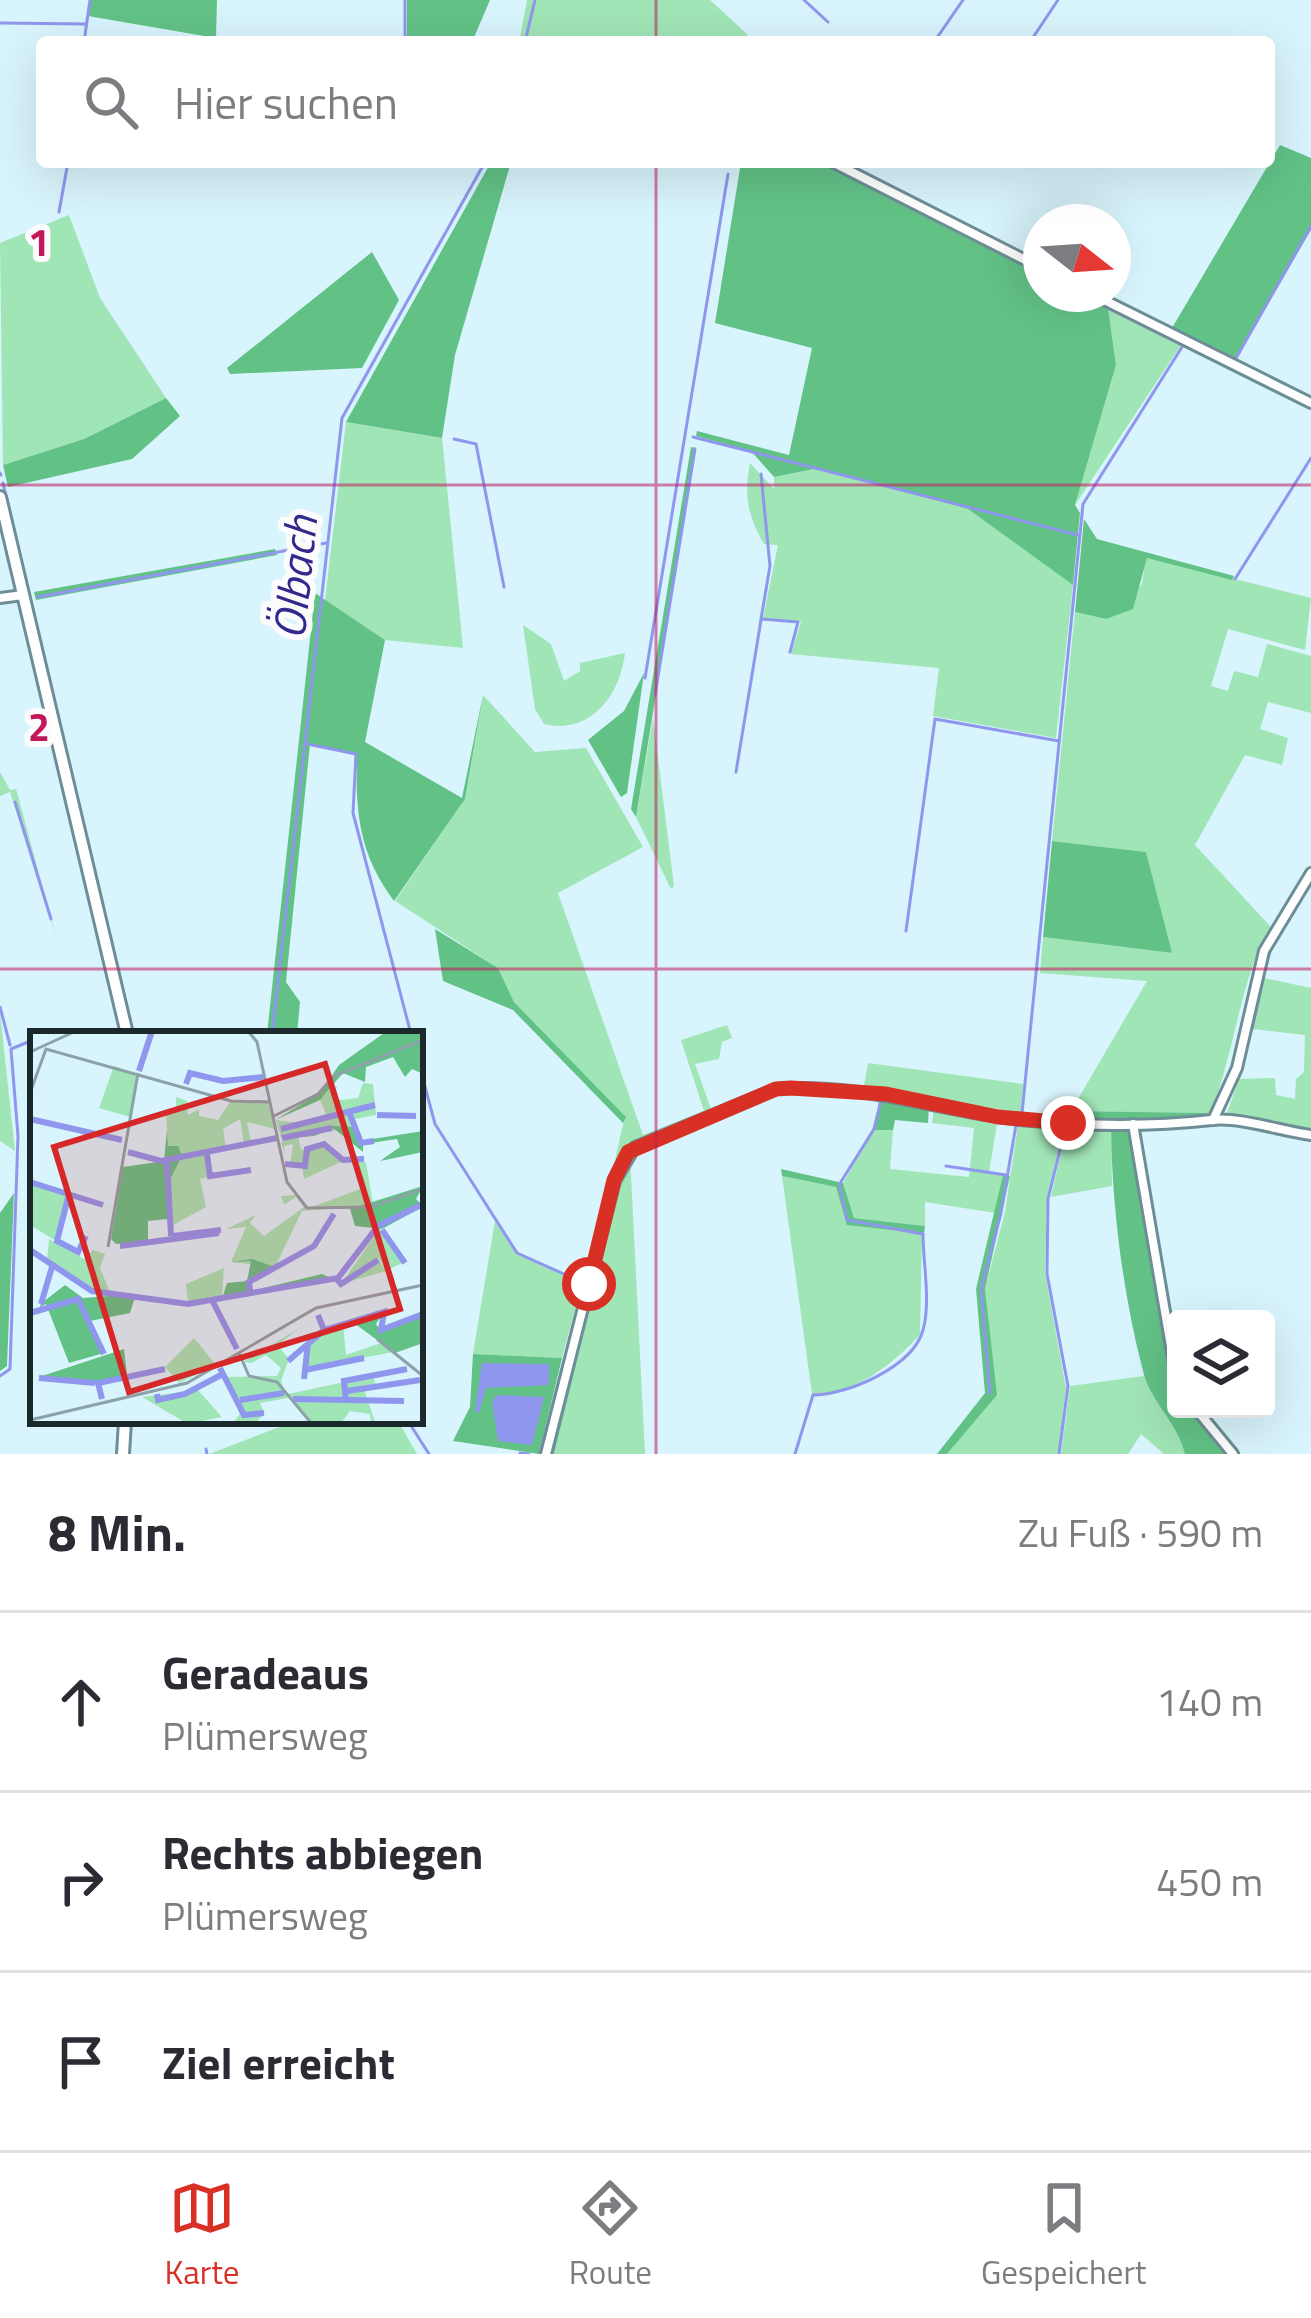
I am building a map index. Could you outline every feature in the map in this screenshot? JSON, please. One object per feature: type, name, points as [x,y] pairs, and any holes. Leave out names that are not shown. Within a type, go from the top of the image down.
[{"type":"main road","points":[[0,496],[126,1031]]},
{"type":"main road","points":[[123,1454],[124,1424]]},
{"type":"street","points":[[844,168],[1023,259]]},
{"type":"street","points":[[1128,312],[1311,404]]},
{"type":"street","points":[[0,598],[23,596]]},
{"type":"street","points":[[1213,1120],[1237,1068],[1264,951],[1311,873]]},
{"type":"street","points":[[546,1454],[614,1180],[635,1147],[776,1089],[791,1088],[886,1094],[1021,1120],[1133,1124],[1213,1120],[1311,1135]]},
{"type":"street","points":[[1133,1124],[1167,1323]]},
{"type":"street","points":[[1203,1418],[1233,1454]]},
{"type":"green space","points":[[91,0],[217,0],[216,36],[88,16]]},
{"type":"green space","points":[[407,0],[490,0],[475,36],[407,36]]},
{"type":"green space","points":[[527,0],[710,0],[748,35],[747,36],[520,36]]},
{"type":"green space","points":[[1280,145],[1311,158],[1311,230],[1236,359],[1172,328],[1266,168],[1275,168]]},
{"type":"green space","points":[[488,168],[509,168],[455,355],[442,438],[346,422]]},
{"type":"green space","points":[[740,168],[835,168],[1023,265],[1023,312],[1109,312],[1116,365],[1075,505],[1080,513],[1073,585],[968,509],[819,468],[774,477],[751,451],[696,436],[697,431],[789,455],[812,348],[715,323]]},
{"type":"green space","points":[[69,215],[100,298],[166,398],[84,439],[3,465],[0,243]]},
{"type":"green space","points":[[372,252],[399,300],[362,368],[230,374],[227,368]]},
{"type":"green space","points":[[1109,312],[1181,345],[1075,505],[1116,365]]},
{"type":"green space","points":[[166,398],[180,416],[132,459],[8,487],[3,465],[84,439]]},
{"type":"green space","points":[[346,422],[442,438],[463,648],[385,640],[325,600]]},
{"type":"green space","points":[[691,447],[696,448],[636,817],[631,809]]},
{"type":"green space","points":[[750,463],[774,489],[774,477],[819,468],[968,509],[1073,585],[1056,738],[933,716],[939,668],[791,654],[801,622],[763,618],[778,545],[764,544],[751,514],[747,495]]},
{"type":"green space","points":[[1084,519],[1097,539],[1234,576],[1232,580],[1147,558],[1133,609],[1106,619],[1075,612]]},
{"type":"green space","points":[[275,549],[277,555],[36,600],[34,592]]},
{"type":"green space","points":[[1146,557],[1311,598],[1305,650],[1228,629],[1211,686],[1228,691],[1234,671],[1258,677],[1267,644],[1311,656],[1311,713],[1268,702],[1260,729],[1288,738],[1282,765],[1245,755],[1195,845],[1271,927],[1245,989],[1210,1113],[1071,1111],[1147,981],[1040,973],[1043,937],[1171,953],[1146,852],[1052,841],[1075,612],[1106,619],[1142,584]]},
{"type":"green space","points":[[315,593],[385,640],[365,742],[462,798],[483,695],[465,799],[394,901],[366,849],[357,795],[357,754],[310,744],[286,982],[300,1002],[297,1031],[267,1031]]},
{"type":"green space","points":[[523,625],[551,644],[564,681],[580,671],[580,663],[625,653],[617,684],[589,718],[560,726],[544,724],[535,709]]},
{"type":"green space","points":[[644,673],[627,793],[621,797],[588,740],[624,711]]},
{"type":"green space","points":[[483,695],[535,752],[586,748],[643,847],[558,893],[643,1135],[704,1111],[681,1040],[727,1025],[732,1038],[722,1042],[719,1059],[695,1064],[712,1112],[625,1150],[606,1199],[625,1116],[514,1002],[498,968],[395,901],[465,799]]},
{"type":"green space","points":[[653,718],[674,886],[671,889],[636,817]]},
{"type":"green space","points":[[0,772],[10,790],[16,789],[56,936],[10,792],[0,796]]},
{"type":"green space","points":[[1052,841],[1146,852],[1172,953],[1043,937]]},
{"type":"green space","points":[[435,929],[498,968],[514,1002],[626,1117],[623,1123],[513,1010],[443,981]]},
{"type":"green space","points":[[1264,978],[1311,988],[1311,1130],[1226,1116],[1239,1079],[1275,1078],[1276,1095],[1295,1099],[1296,1079],[1304,1072],[1305,1035],[1253,1029]]},
{"type":"green space","points":[[0,1013],[15,1151],[0,1141]]},
{"type":"green space","points":[[868,1063],[1023,1084],[1021,1113],[864,1086]]},
{"type":"green space","points":[[880,1096],[929,1105],[928,1123],[895,1120],[893,1130],[874,1130]]},
{"type":"green space","points":[[934,1107],[998,1118],[989,1172],[1003,1175],[996,1213],[925,1202],[925,1226],[854,1218],[843,1183],[874,1130],[893,1130],[890,1169],[969,1177],[974,1128],[932,1123]]},
{"type":"green space","points":[[1071,1111],[1210,1113],[1204,1121],[1068,1119]]},
{"type":"green space","points":[[1018,1125],[1063,1129],[1047,1199],[1045,1273],[1066,1388],[1058,1454],[947,1454],[996,1395],[985,1289],[1005,1212]]},
{"type":"green space","points":[[1111,1128],[1112,1186],[1051,1197],[1066,1129]]},
{"type":"green space","points":[[1111,1128],[1130,1133],[1167,1355],[1167,1417],[1147,1382],[1136,1342],[1114,1189]]},
{"type":"green space","points":[[630,1156],[645,1454],[554,1454],[620,1183]]},
{"type":"green space","points":[[781,1169],[843,1183],[854,1218],[925,1226],[924,1234],[847,1225],[836,1187],[782,1176]]},
{"type":"green space","points":[[623,1173],[554,1454],[549,1454],[616,1182]]},
{"type":"green space","points":[[1003,1175],[1010,1176],[985,1289],[997,1395],[947,1454],[937,1454],[985,1393],[976,1289]]},
{"type":"green space","points":[[782,1176],[836,1187],[848,1225],[922,1234],[920,1335],[858,1384],[828,1393],[812,1394]]},
{"type":"green space","points":[[14,1193],[7,1366],[0,1371],[0,1213]]},
{"type":"green space","points":[[495,1221],[516,1254],[582,1283],[562,1358],[473,1354]]},
{"type":"green space","points":[[473,1354],[562,1358],[539,1454],[453,1441],[470,1407]]},
{"type":"green space","points":[[1144,1376],[1181,1437],[1185,1454],[1164,1454],[1141,1434],[1128,1454],[1061,1454],[1070,1386]]},
{"type":"green space","points":[[1168,1418],[1200,1418],[1230,1454],[1185,1454]]},
{"type":"green space","points":[[287,1424],[400,1424],[417,1454],[209,1454]]},
{"type":"water","points":[[482,1363],[549,1364],[549,1385],[486,1388],[479,1413],[475,1411]]},
{"type":"water","points":[[497,1395],[544,1397],[532,1445],[498,1441],[492,1402]]},
{"type":"waterway","points":[[85,36],[90,0]]},
{"type":"waterway","points":[[405,0],[405,36]]},
{"type":"waterway","name":"Ölbach","points":[[526,36],[535,0]]},
{"type":"waterway","points":[[804,0],[828,22]]},
{"type":"waterway","points":[[938,36],[963,0]]},
{"type":"waterway","points":[[1034,36],[1058,0]]},
{"type":"waterway","points":[[0,23],[86,24]]},
{"type":"waterway","points":[[59,212],[67,168]]},
{"type":"waterway","name":"Ölbach","points":[[272,1031],[342,418],[482,168]]},
{"type":"waterway","points":[[645,678],[728,174]]},
{"type":"waterway","points":[[1235,360],[1311,226]]},
{"type":"waterway","points":[[1022,1113],[1083,504],[1182,347]]},
{"type":"waterway","points":[[693,437],[1078,535]]},
{"type":"waterway","points":[[454,439],[476,444],[504,587]]},
{"type":"waterway","points":[[655,695],[695,449]]},
{"type":"waterway","points":[[1235,579],[1311,458]]},
{"type":"waterway","points":[[761,474],[770,566],[761,619],[798,622],[790,652]]},
{"type":"waterway","points":[[3,483],[27,588]]},
{"type":"waterway","points":[[38,597],[326,543]]},
{"type":"waterway","points":[[34,619],[131,1024]]},
{"type":"waterway","points":[[736,772],[761,620]]},
{"type":"waterway","points":[[906,931],[935,719],[1059,741]]},
{"type":"waterway","points":[[307,744],[356,754],[353,813],[410,1031]]},
{"type":"waterway","points":[[15,802],[51,919]]},
{"type":"waterway","points":[[1293,910],[1311,882]]},
{"type":"waterway","points":[[1265,970],[1272,944]]},
{"type":"waterway","points":[[1252,1029],[1263,979]]},
{"type":"waterway","points":[[0,1007],[10,1045]]},
{"type":"waterway","points":[[0,1376],[10,1369],[18,1136],[11,1049],[30,1041]]},
{"type":"waterway","points":[[423,1079],[435,1124],[517,1253],[584,1283],[540,1454]]},
{"type":"waterway","points":[[795,1454],[813,1395],[843,1390],[893,1367],[923,1330],[927,1295],[923,1234],[847,1220],[839,1185],[874,1129],[881,1100]]},
{"type":"waterway","points":[[990,1393],[981,1289],[1001,1213],[1016,1125]]},
{"type":"waterway","points":[[1059,1454],[1068,1386],[1047,1274],[1048,1199],[1065,1129]]},
{"type":"waterway","points":[[946,1166],[1006,1175]]},
{"type":"waterway","points":[[551,1454],[604,1239]]},
{"type":"waterway","points":[[117,1454],[119,1424]]},
{"type":"waterway","name":"Ölbach","points":[[410,1424],[429,1454]]},
{"type":"waterway","points":[[128,1454],[130,1432]]},
{"type":"waterway","points":[[206,1449],[207,1454]]},
{"type":"waterway","points":[[520,1453],[529,1454]]},
{"type":"route","points":[[589,1284],[614,1180],[628,1152],[776,1089],[886,1094],[998,1117],[1068,1123]]}]
